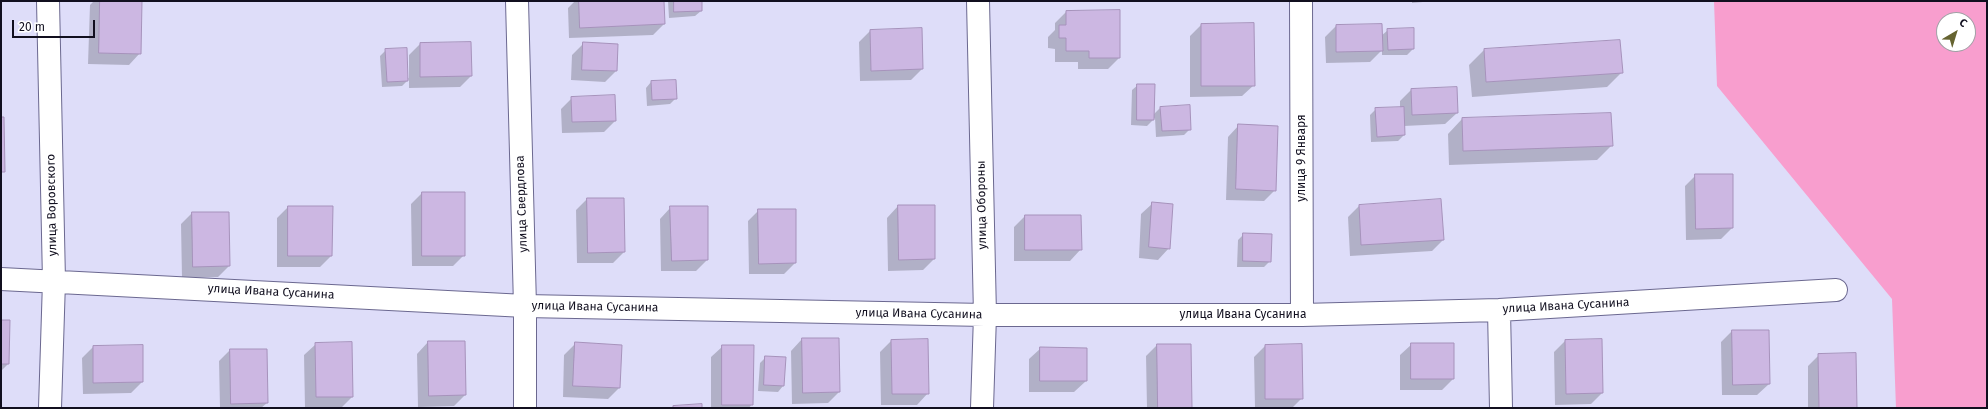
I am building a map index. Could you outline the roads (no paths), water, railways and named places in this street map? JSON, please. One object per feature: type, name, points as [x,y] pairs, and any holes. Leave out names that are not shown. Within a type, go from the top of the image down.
[{"type":"street","name":"улица Воровского","points":[[48,1],[54,281],[50,408]]},
{"type":"street","name":"улица Свердлова","points":[[517,1],[525,306],[524,408]]},
{"type":"street","name":"улица Обороны","points":[[978,1],[985,316],[982,408]]},
{"type":"street","name":"улица 9 Января","points":[[1301,1],[1302,315]]},
{"type":"street","name":"улица Ивана Сусанина","points":[[1,279],[525,306],[985,316],[1302,315],[1499,310],[1836,290]]},
{"type":"street","points":[[1499,310],[1501,408]]}]
